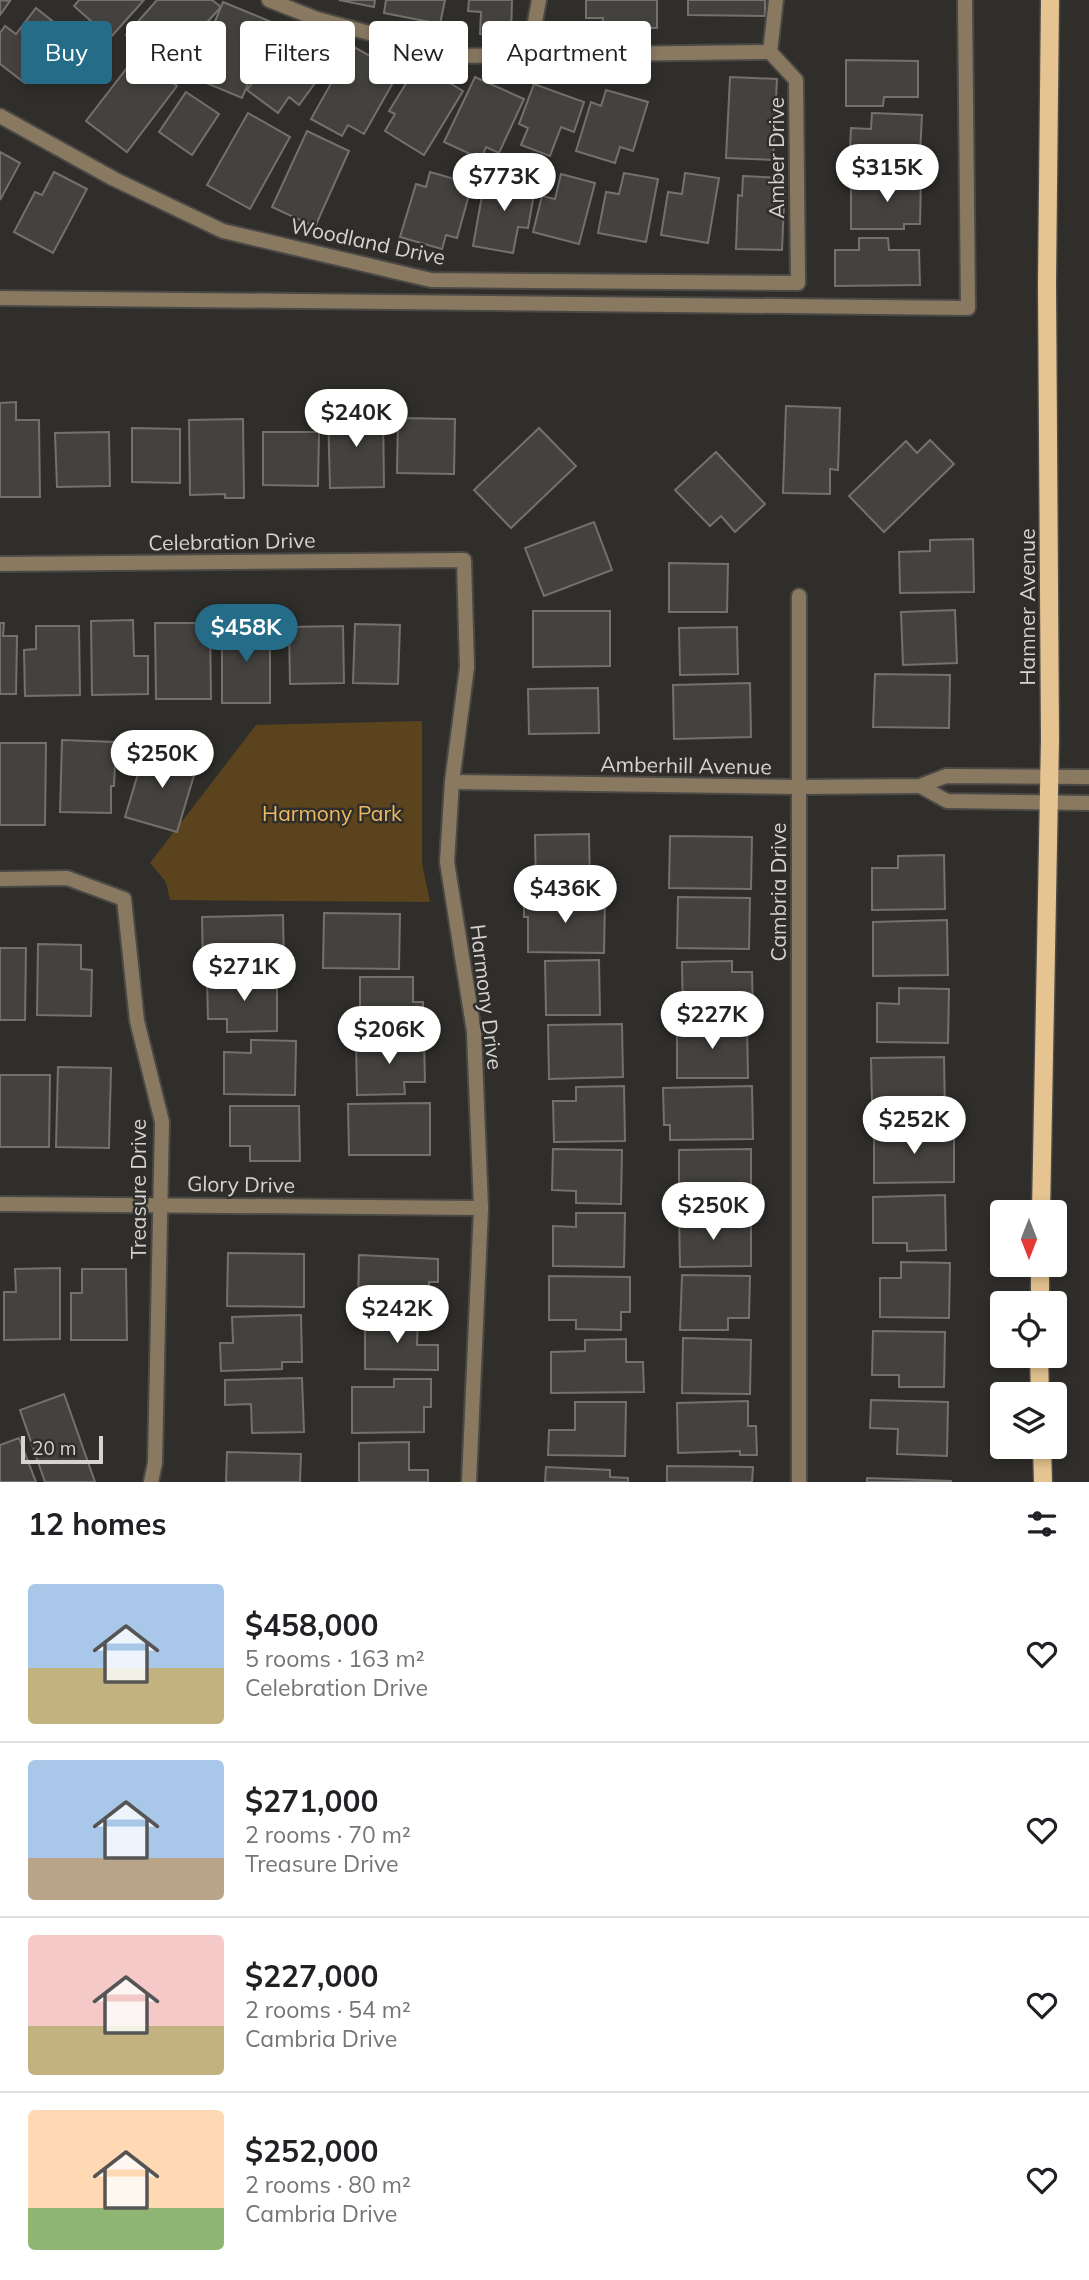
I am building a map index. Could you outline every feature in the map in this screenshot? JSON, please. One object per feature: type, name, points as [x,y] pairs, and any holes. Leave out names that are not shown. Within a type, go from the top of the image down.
[{"type":"main road","name":"Hamner Avenue","points":[[1041,1200],[1049,803],[1047,283],[1050,0]]},
{"type":"main road","points":[[1042,1459],[1043,1482]]},
{"type":"street","points":[[269,0],[317,19],[456,56],[482,56]]},
{"type":"street","points":[[535,21],[538,0]]},
{"type":"street","points":[[651,53],[771,52],[776,0]]},
{"type":"street","points":[[0,298],[968,309],[965,0]]},
{"type":"street","name":"Amber Drive","points":[[771,52],[796,80],[798,283]]},
{"type":"street","name":"Woodland Drive","points":[[0,116],[114,179],[223,231],[431,280],[798,283]]},
{"type":"street","name":"Celebration Drive","points":[[0,565],[464,560]]},
{"type":"street","name":"Harmony Drive","points":[[464,560],[467,667],[452,782],[447,862],[474,1032],[481,1208],[469,1482]]},
{"type":"street","name":"Cambria Drive","points":[[799,596],[799,1482]]},
{"type":"street","name":"Amberhill Avenue","points":[[452,782],[799,787],[920,786],[946,776],[1089,777]]},
{"type":"street","name":"Amberhill Avenue","points":[[920,786],[947,801],[1089,803]]},
{"type":"street","name":"Treasure Drive","points":[[0,879],[67,878],[124,899],[137,1021],[162,1122],[155,1463],[151,1482]]},
{"type":"street","name":"Glory Drive","points":[[0,1204],[481,1208]]},
{"type":"green space","name":"Harmony Park","points":[[422,721],[422,863],[430,902],[170,900],[166,882],[150,863],[256,725]]},
{"type":"building","points":[[0,0],[10,1],[0,15]]},
{"type":"building","points":[[79,0],[144,0],[112,36],[112,21],[91,21],[74,6]]},
{"type":"building","points":[[157,0],[212,0],[221,7],[208,21],[138,21]]},
{"type":"building","points":[[339,0],[375,0],[374,7]]},
{"type":"building","points":[[386,0],[445,0],[441,21],[425,21],[384,13]]},
{"type":"building","points":[[469,0],[512,0],[511,21],[482,21],[482,34],[481,12],[468,11]]},
{"type":"building","points":[[586,0],[657,0],[657,28],[651,28],[651,21],[603,21],[603,18],[586,18]]},
{"type":"building","points":[[688,0],[765,0],[765,16],[688,15]]},
{"type":"building","points":[[223,2],[269,21],[240,21],[240,84],[248,84],[242,98],[209,84],[226,84],[226,21],[215,21]]},
{"type":"building","points":[[36,8],[52,21],[26,21]]},
{"type":"building","points":[[5,26],[16,34],[21,28],[21,80],[0,64],[0,33]]},
{"type":"building","points":[[355,48],[369,55],[369,84],[392,84],[364,134],[348,125],[342,136],[311,119],[331,84],[355,84]]},
{"type":"building","points":[[846,60],[918,61],[918,97],[884,97],[883,106],[846,106]]},
{"type":"building","points":[[126,69],[126,84],[177,86],[127,152],[86,121]]},
{"type":"building","points":[[475,77],[482,80],[482,84],[491,84],[524,99],[499,153],[486,147],[481,159],[444,142]]},
{"type":"building","points":[[730,77],[777,79],[773,160],[726,158]]},
{"type":"building","points":[[251,84],[314,84],[299,105],[289,97],[278,113],[247,90]]},
{"type":"building","points":[[406,84],[451,84],[463,91],[424,155],[385,131],[395,114],[389,111]]},
{"type":"building","points":[[534,84],[584,102],[574,132],[561,127],[550,156],[521,145],[528,128],[519,124]]},
{"type":"building","points":[[606,90],[648,102],[633,151],[620,147],[615,163],[576,151],[591,102],[601,106]]},
{"type":"building","points":[[186,92],[219,114],[192,155],[159,132]]},
{"type":"building","points":[[248,113],[290,137],[250,209],[207,185]]},
{"type":"building","points":[[872,113],[922,115],[919,172],[849,168],[851,128],[871,129]]},
{"type":"building","points":[[307,131],[349,151],[315,227],[272,207]]},
{"type":"building","points":[[0,152],[20,163],[0,200]]},
{"type":"building","points":[[54,172],[87,189],[53,253],[14,232],[35,192],[42,195]]},
{"type":"building","points":[[430,172],[472,184],[457,238],[446,235],[442,249],[400,237],[416,184],[426,187]]},
{"type":"building","points":[[624,173],[658,179],[646,242],[598,233],[606,192],[619,194]]},
{"type":"building","points":[[685,173],[719,178],[708,243],[661,235],[668,192],[682,194]]},
{"type":"building","points":[[561,174],[595,183],[579,244],[533,232],[542,196],[555,199]]},
{"type":"building","points":[[493,175],[536,183],[528,228],[518,227],[513,253],[473,246],[483,190],[490,191]]},
{"type":"building","points":[[743,176],[785,178],[782,250],[736,249],[738,195],[742,196]]},
{"type":"building","points":[[869,178],[921,178],[920,224],[904,224],[904,229],[851,229],[851,189],[869,189]]},
{"type":"building","points":[[859,238],[888,238],[889,250],[919,250],[920,285],[835,286],[835,250],[859,250]]},
{"type":"building","points":[[16,402],[16,420],[39,420],[40,497],[0,497],[0,403]]},
{"type":"building","points":[[786,406],[840,408],[838,470],[830,469],[830,494],[783,493]]},
{"type":"building","points":[[383,411],[384,487],[330,488],[328,412]]},
{"type":"building","points":[[398,418],[455,419],[454,474],[397,473]]},
{"type":"building","points":[[243,419],[244,498],[225,498],[225,494],[190,495],[189,420]]},
{"type":"building","points":[[132,428],[180,429],[180,483],[132,482]]},
{"type":"building","points":[[539,428],[576,466],[511,528],[474,490]]},
{"type":"building","points":[[109,432],[110,486],[57,487],[55,433]]},
{"type":"building","points":[[263,432],[319,432],[318,486],[263,485]]},
{"type":"building","points":[[930,440],[954,464],[884,532],[849,496],[906,441],[917,453]]},
{"type":"building","points":[[716,452],[765,504],[735,532],[721,516],[710,526],[675,490]]},
{"type":"building","points":[[594,522],[612,570],[544,596],[525,548]]},
{"type":"building","points":[[973,539],[974,592],[900,593],[899,552],[930,551],[930,540]]},
{"type":"building","points":[[669,563],[728,564],[727,612],[669,612]]},
{"type":"building","points":[[955,610],[957,663],[903,665],[901,612]]},
{"type":"building","points":[[533,611],[610,611],[610,666],[533,667]]},
{"type":"building","points":[[133,620],[134,656],[148,656],[148,694],[92,695],[91,621]]},
{"type":"building","points":[[0,623],[4,623],[3,636],[17,636],[16,694],[0,694]]},
{"type":"building","points":[[155,623],[210,623],[211,699],[156,699]]},
{"type":"building","points":[[355,624],[400,625],[398,684],[353,683]]},
{"type":"building","points":[[222,625],[270,625],[270,703],[222,703]]},
{"type":"building","points":[[36,626],[79,626],[80,695],[25,696],[24,650],[36,649]]},
{"type":"building","points":[[343,626],[344,683],[290,684],[289,627]]},
{"type":"building","points":[[737,627],[738,674],[680,675],[679,628]]},
{"type":"building","points":[[875,674],[950,675],[949,728],[873,727]]},
{"type":"building","points":[[750,683],[751,737],[674,739],[673,685]]},
{"type":"building","points":[[598,688],[599,733],[529,734],[528,689]]},
{"type":"building","points":[[62,740],[116,742],[111,813],[60,812]]},
{"type":"building","points":[[0,743],[46,743],[45,825],[0,825]]},
{"type":"building","points":[[146,747],[198,762],[177,832],[125,817]]},
{"type":"building","points":[[589,834],[590,888],[536,889],[535,835]]},
{"type":"building","points":[[670,836],[752,837],[751,889],[669,888]]},
{"type":"building","points":[[944,855],[945,909],[872,910],[872,868],[898,868],[898,856]]},
{"type":"building","points":[[524,897],[605,899],[604,953],[528,952],[528,917],[524,917]]},
{"type":"building","points":[[678,897],[750,898],[749,949],[677,948]]},
{"type":"building","points":[[324,913],[400,914],[399,969],[323,968]]},
{"type":"building","points":[[283,915],[284,967],[203,969],[202,917]]},
{"type":"building","points":[[947,920],[948,975],[873,976],[873,922]]},
{"type":"building","points":[[38,944],[81,945],[81,969],[92,970],[91,1016],[37,1015]]},
{"type":"building","points":[[0,948],[26,948],[25,1020],[0,1020]]},
{"type":"building","points":[[599,960],[600,1015],[546,1015],[545,961]]},
{"type":"building","points":[[732,961],[732,972],[752,972],[753,1015],[683,1016],[682,962]]},
{"type":"building","points":[[277,977],[277,1031],[227,1032],[227,1019],[208,1019],[207,978]]},
{"type":"building","points":[[360,977],[413,977],[413,1002],[423,1002],[423,1030],[360,1031]]},
{"type":"building","points":[[899,988],[949,989],[948,1043],[877,1042],[877,1003],[899,1004]]},
{"type":"building","points":[[622,1024],[623,1077],[549,1079],[548,1025]]},
{"type":"building","points":[[747,1024],[748,1078],[677,1078],[677,1025]]},
{"type":"building","points":[[251,1040],[296,1041],[295,1095],[224,1094],[224,1052],[251,1053]]},
{"type":"building","points":[[424,1040],[425,1082],[404,1082],[405,1094],[357,1095],[356,1041]]},
{"type":"building","points":[[944,1057],[945,1112],[898,1112],[898,1101],[872,1102],[871,1058]]},
{"type":"building","points":[[58,1067],[111,1068],[109,1148],[56,1147]]},
{"type":"building","points":[[0,1075],[50,1075],[49,1147],[0,1147]]},
{"type":"building","points":[[624,1086],[625,1141],[554,1142],[553,1101],[576,1101],[576,1087]]},
{"type":"building","points":[[752,1086],[753,1139],[670,1140],[670,1125],[664,1125],[663,1088]]},
{"type":"building","points":[[430,1103],[430,1155],[349,1155],[348,1104]]},
{"type":"building","points":[[230,1106],[299,1106],[300,1161],[250,1161],[250,1146],[230,1146]]},
{"type":"building","points":[[874,1129],[954,1129],[954,1182],[874,1183]]},
{"type":"building","points":[[553,1149],[622,1150],[621,1204],[576,1203],[576,1191],[552,1190]]},
{"type":"building","points":[[751,1149],[751,1190],[730,1190],[730,1203],[679,1204],[679,1150]]},
{"type":"building","points":[[945,1195],[946,1250],[907,1251],[907,1243],[873,1243],[873,1197]]},
{"type":"building","points":[[576,1213],[625,1213],[624,1267],[553,1266],[553,1226],[576,1227]]},
{"type":"building","points":[[679,1213],[722,1213],[722,1226],[751,1226],[751,1266],[680,1267]]},
{"type":"building","points":[[228,1253],[304,1254],[304,1307],[227,1306]]},
{"type":"building","points":[[359,1255],[438,1259],[438,1282],[429,1282],[429,1307],[358,1305]]},
{"type":"building","points":[[901,1262],[950,1263],[949,1318],[880,1317],[880,1278],[901,1278]]},
{"type":"building","points":[[60,1268],[60,1339],[4,1340],[4,1292],[16,1292],[15,1269]]},
{"type":"building","points":[[82,1269],[126,1269],[127,1340],[71,1340],[71,1293],[82,1293]]},
{"type":"building","points":[[682,1275],[750,1276],[749,1318],[728,1318],[728,1330],[680,1330]]},
{"type":"building","points":[[549,1276],[630,1277],[630,1312],[621,1312],[621,1330],[576,1329],[576,1320],[549,1320]]},
{"type":"building","points":[[301,1315],[302,1362],[282,1362],[282,1369],[221,1371],[220,1343],[233,1343],[232,1317]]},
{"type":"building","points":[[365,1315],[418,1316],[417,1345],[438,1345],[438,1370],[365,1369]]},
{"type":"building","points":[[873,1331],[945,1332],[944,1387],[899,1387],[899,1375],[872,1375]]},
{"type":"building","points":[[683,1338],[751,1340],[750,1394],[682,1393]]},
{"type":"building","points":[[626,1339],[626,1362],[643,1362],[644,1392],[551,1393],[551,1352],[585,1351],[585,1340]]},
{"type":"building","points":[[302,1378],[304,1432],[252,1433],[251,1404],[225,1405],[225,1380]]},
{"type":"building","points":[[394,1379],[431,1379],[431,1407],[424,1407],[424,1432],[352,1433],[352,1387],[394,1387]]},
{"type":"building","points":[[64,1394],[95,1482],[45,1482],[20,1410]]},
{"type":"building","points":[[871,1400],[948,1402],[947,1456],[897,1454],[898,1429],[870,1428]]},
{"type":"building","points":[[748,1401],[748,1426],[756,1426],[757,1455],[740,1455],[740,1451],[678,1453],[677,1403]]},
{"type":"building","points":[[575,1402],[626,1402],[625,1456],[548,1455],[549,1430],[575,1430]]},
{"type":"building","points":[[19,1438],[36,1482],[0,1482],[0,1445]]},
{"type":"building","points":[[409,1442],[409,1470],[428,1470],[428,1482],[359,1482],[359,1443]]},
{"type":"building","points":[[227,1452],[301,1454],[300,1482],[226,1482]]},
{"type":"building","points":[[667,1466],[753,1467],[752,1482],[667,1482]]},
{"type":"building","points":[[546,1467],[610,1470],[610,1477],[628,1478],[628,1482],[545,1482]]},
{"type":"building","points":[[867,1478],[951,1481],[951,1482],[867,1482]]}]
